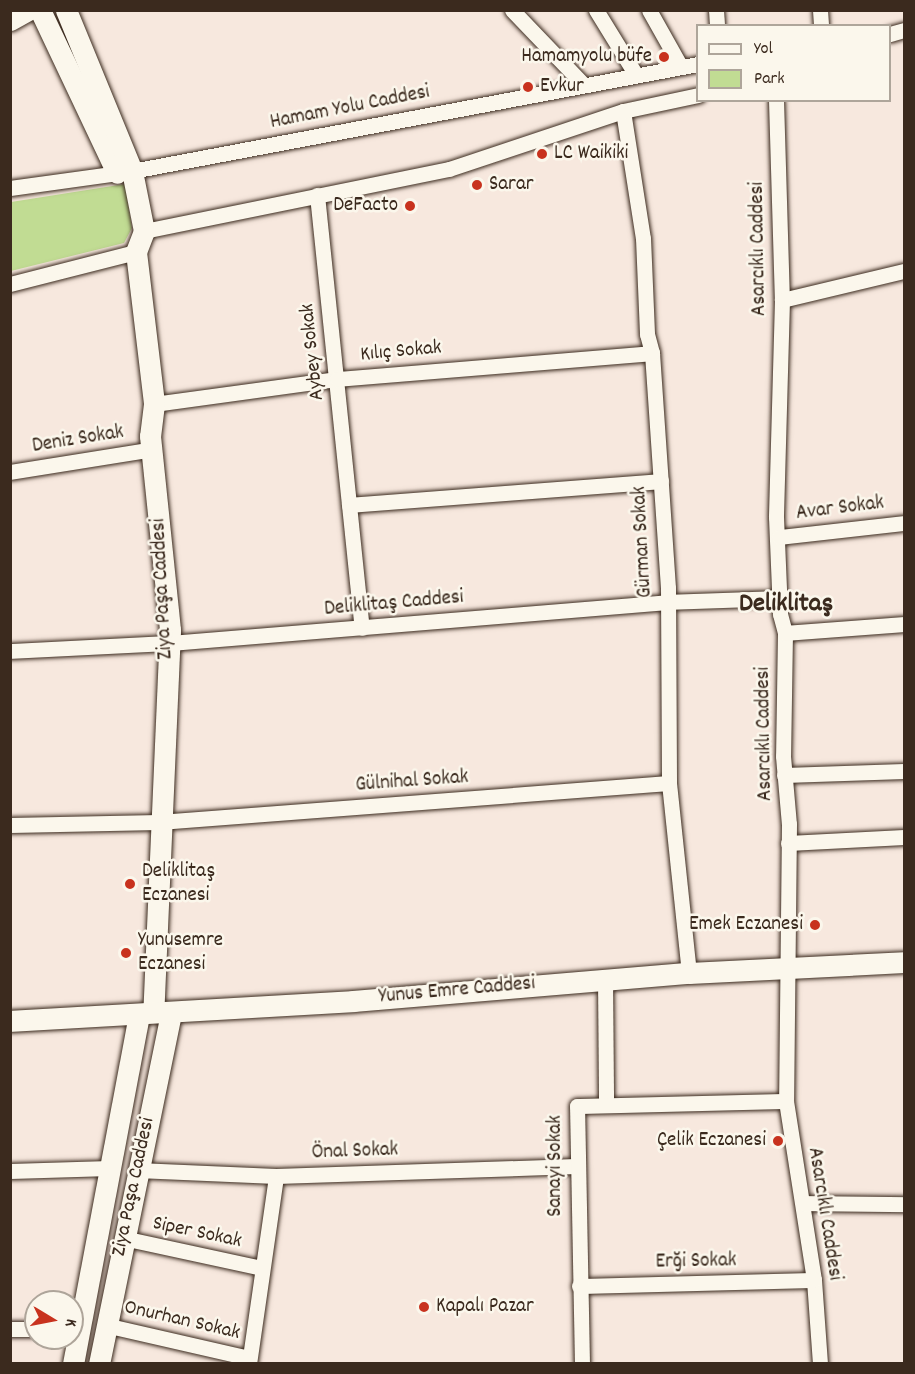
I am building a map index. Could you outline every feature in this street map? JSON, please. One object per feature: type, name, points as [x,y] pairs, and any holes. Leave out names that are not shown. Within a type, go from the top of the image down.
[{"type":"main road","points":[[10,20],[28,10]]},
{"type":"main road","points":[[40,10],[125,172]]},
{"type":"main road","points":[[66,10],[144,231]]},
{"type":"main road","name":"Ziya Paşa Caddesi","points":[[99,1364],[137,1170],[154,1012],[159,822],[170,643],[153,449],[154,404],[136,252],[144,231]]},
{"type":"main road","name":"Yunus Emre Caddesi","points":[[10,1021],[353,1001],[605,978],[904,962]]},
{"type":"main road","name":"Ziya Paşa Caddesi","points":[[84,1291],[110,1168],[154,1012]]},
{"type":"street","points":[[512,10],[583,84]]},
{"type":"street","points":[[596,10],[636,75]]},
{"type":"street","points":[[649,10],[681,67]]},
{"type":"street","name":"Hamam Yolu Caddesi","points":[[10,188],[125,172],[696,64]]},
{"type":"street","points":[[144,231],[449,169],[623,111],[696,95]]},
{"type":"street","name":"Asarcıklı Caddesi","points":[[776,102],[782,300],[776,517],[785,633],[784,775],[788,843],[785,970],[786,1101],[796,1186],[804,1203],[814,1280],[820,1364]]},
{"type":"street","name":"Gürman Sokak","points":[[623,111],[643,238],[647,334],[652,353],[668,602],[669,783],[689,973]]},
{"type":"street","name":"Aybey Sokak","points":[[317,195],[362,628]]},
{"type":"street","points":[[10,284],[136,252]]},
{"type":"street","points":[[782,300],[904,271]]},
{"type":"street","name":"Kılıç Sokak","points":[[154,404],[337,379],[652,353]]},
{"type":"street","name":"Deniz Sokak","points":[[10,472],[153,449]]},
{"type":"street","points":[[349,505],[661,480]]},
{"type":"street","name":"Avar Sokak","points":[[779,537],[904,523]]},
{"type":"street","name":"Deliklitaş Caddesi","points":[[10,651],[170,643],[668,602],[781,598]]},
{"type":"street","points":[[785,633],[904,624]]},
{"type":"street","points":[[784,775],[904,771]]},
{"type":"street","name":"Gülnihal Sokak","points":[[10,825],[159,822],[669,783]]},
{"type":"street","points":[[788,843],[904,837]]},
{"type":"street","points":[[605,978],[606,1104]]},
{"type":"street","name":"Sanayi Sokak","points":[[582,1364],[576,1166],[577,1106],[786,1101]]},
{"type":"street","name":"Önal Sokak","points":[[137,1170],[276,1176],[576,1166]]},
{"type":"street","points":[[10,1171],[110,1168]]},
{"type":"street","points":[[249,1361],[276,1176]]},
{"type":"street","points":[[804,1203],[904,1204]]},
{"type":"street","name":"Siper Sokak","points":[[123,1238],[262,1268]]},
{"type":"street","name":"Erği Sokak","points":[[579,1286],[814,1280]]},
{"type":"street","name":"Onurhan Sokak","points":[[105,1325],[249,1361]]},
{"type":"green space","points":[[125,184],[132,228],[124,243],[11,271],[11,202]]},
{"type":"place","name":"Hamamyolu büfe","points":[[664,57]]},
{"type":"place","name":"Evkur","points":[[528,87]]},
{"type":"place","name":"LC Waikiki","points":[[542,154]]},
{"type":"place","name":"Sarar","points":[[477,185]]},
{"type":"place","name":"DeFacto","points":[[410,206]]},
{"type":"place","name":"Deliklitaş Eczanesi","points":[[130,884]]},
{"type":"place","name":"Emek Eczanesi","points":[[815,925]]},
{"type":"place","name":"Yunusemre Eczanesi","points":[[126,953]]},
{"type":"place","name":"Çelik Eczanesi","points":[[778,1141]]},
{"type":"place","name":"Kapalı Pazar","points":[[424,1307]]},
{"type":"district","name":"Deliklitaş","points":[[786,605]]}]
